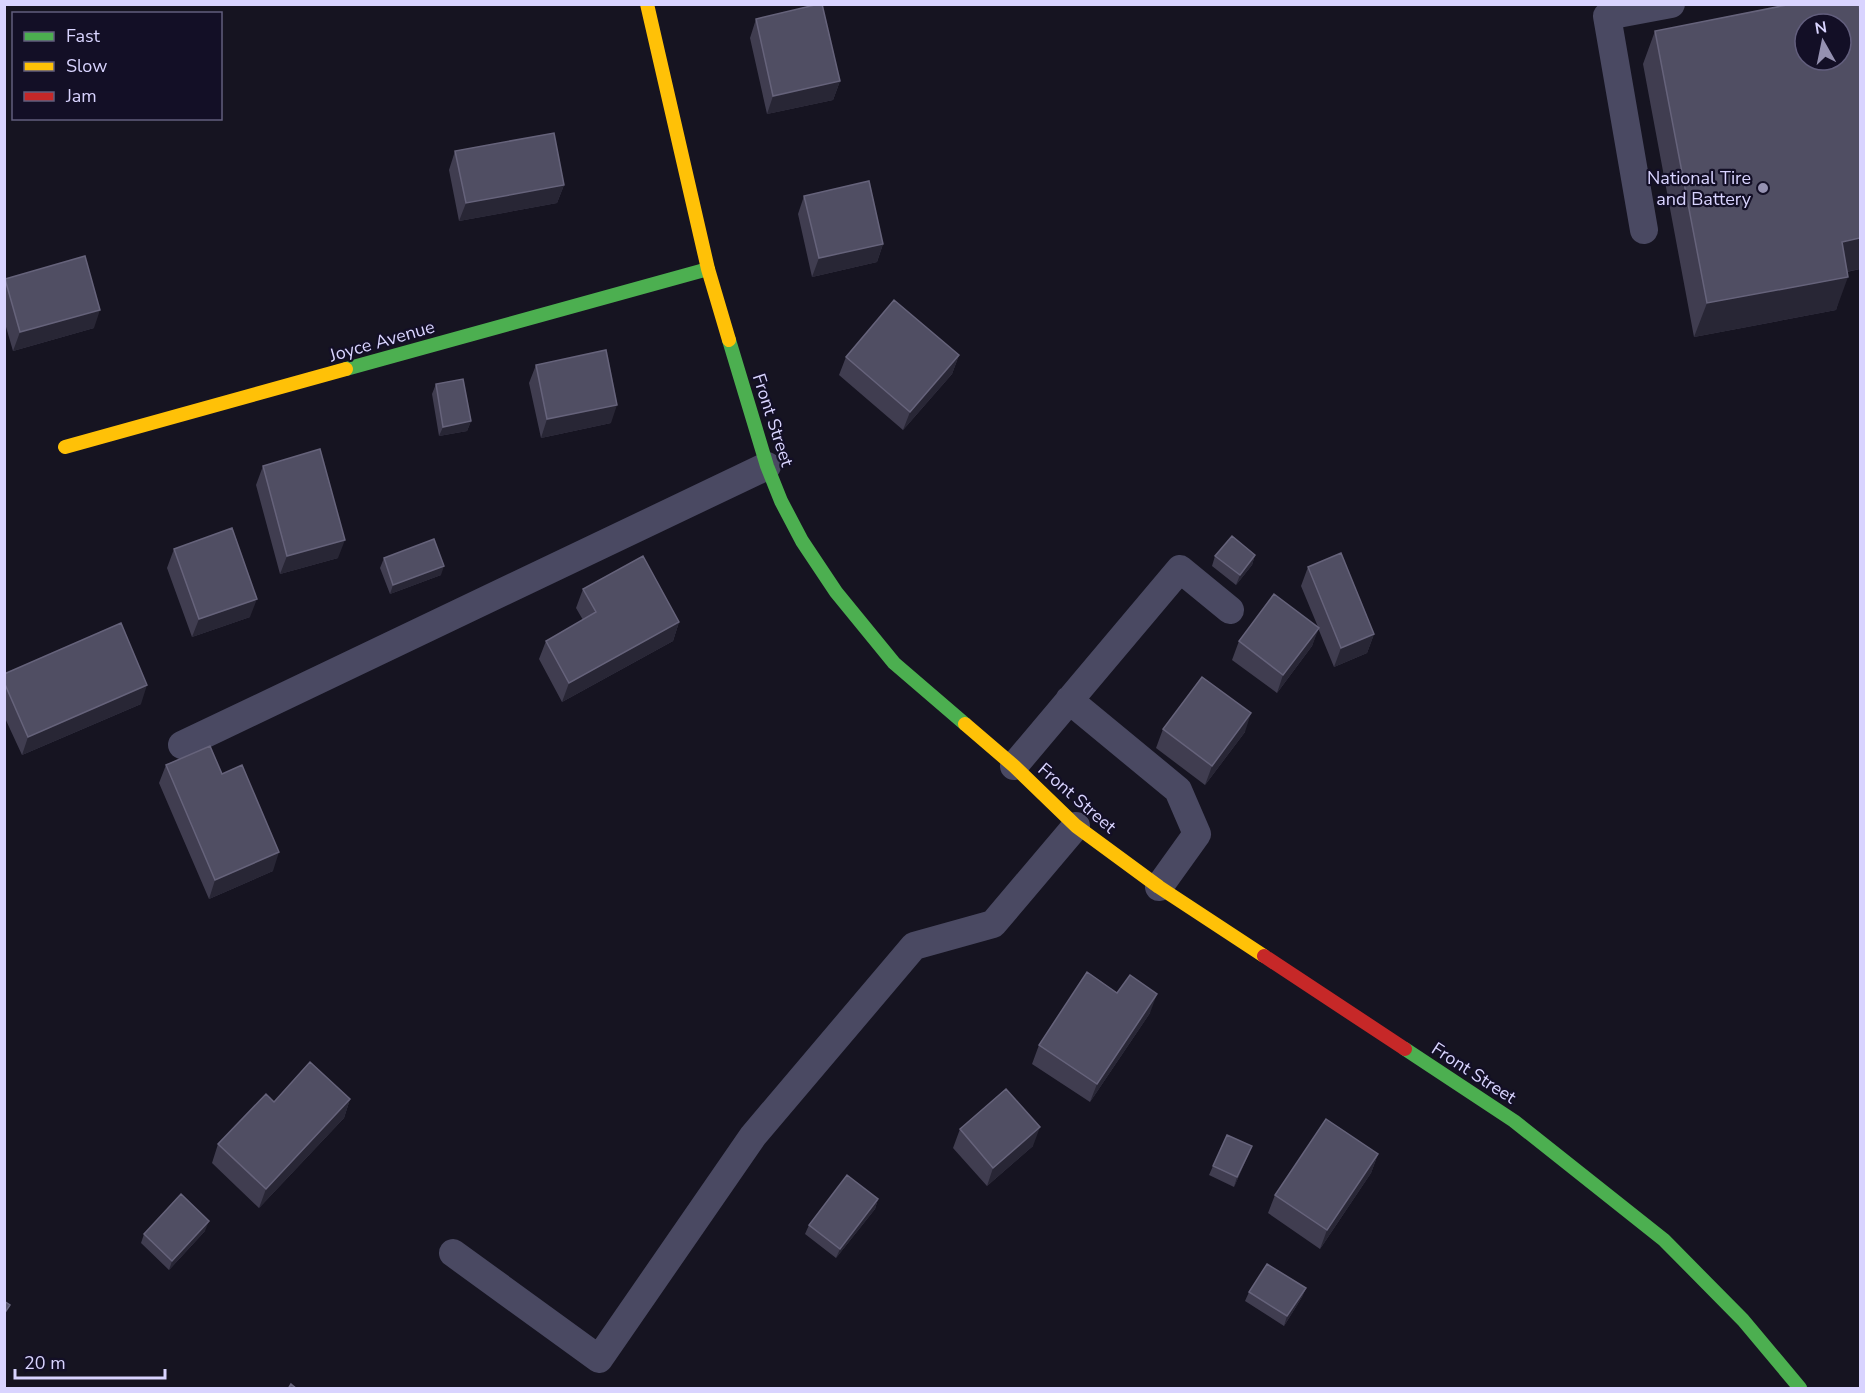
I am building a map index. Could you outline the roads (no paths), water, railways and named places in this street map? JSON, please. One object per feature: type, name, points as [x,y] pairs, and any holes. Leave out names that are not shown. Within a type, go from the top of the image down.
[{"type":"street","name":"Front Street","points":[[647,4],[708,269],[767,466],[802,541],[836,592],[894,663],[1014,766],[1076,825],[1159,887],[1514,1120],[1664,1240],[1743,1320],[1800,1389]]},
{"type":"street","name":"Joyce Avenue","points":[[65,447],[708,269]]},
{"type":"lane","points":[[1644,230],[1607,16],[1671,4]]},
{"type":"lane","points":[[182,745],[767,466]]},
{"type":"lane","points":[[1014,766],[1180,568],[1230,610]]},
{"type":"lane","points":[[1069,700],[1178,790],[1197,834],[1159,887]]},
{"type":"lane","points":[[453,1253],[599,1359],[753,1136],[914,946],[993,924],[1076,825]]},
{"type":"place","name":"National Tire and Battery","points":[[1763,188]]}]
